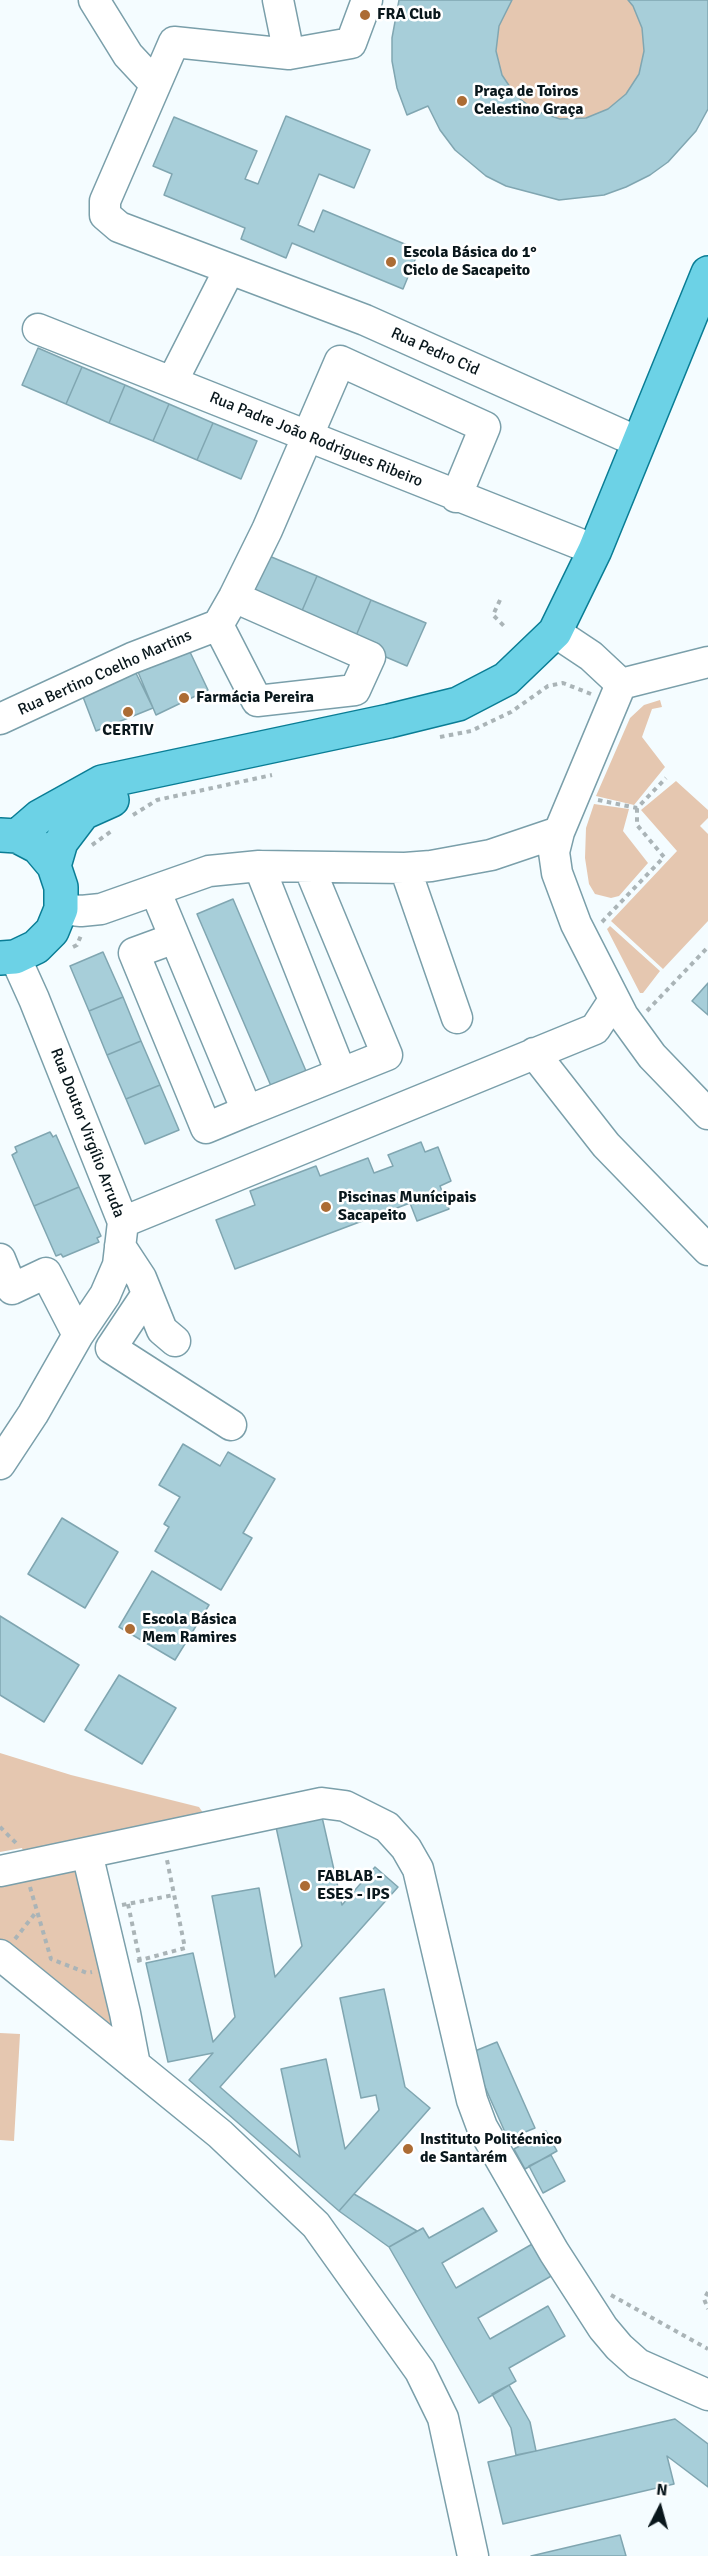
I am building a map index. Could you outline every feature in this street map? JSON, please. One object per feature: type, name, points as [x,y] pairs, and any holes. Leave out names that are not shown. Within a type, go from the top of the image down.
[{"type":"main road","points":[[8,836],[102,782],[166,770],[458,704],[507,679],[555,632],[595,550],[708,273]]},
{"type":"main road","points":[[54,866],[61,842],[83,813],[166,770]]},
{"type":"main road","points":[[8,836],[38,847],[54,866],[62,887],[61,909],[52,931],[36,947],[8,957]]},
{"type":"street","points":[[94,0],[128,56],[155,84]]},
{"type":"street","points":[[278,0],[289,54],[351,43],[367,0]]},
{"type":"street","name":"Rua Pedro Cid","points":[[289,54],[174,42],[105,201],[105,215],[119,227],[365,320],[638,442]]},
{"type":"street","points":[[172,382],[229,270]]},
{"type":"street","name":"Rua Padre João Rodrigues Ribeiro","points":[[38,329],[456,497],[595,550]]},
{"type":"street","points":[[234,597],[370,657],[355,690],[257,701],[218,625],[267,530],[340,362],[485,427],[456,497]]},
{"type":"street","name":"Rua Bertino Coelho Martins","points":[[0,719],[132,658],[218,625]]},
{"type":"street","points":[[555,632],[591,656],[617,695]]},
{"type":"street","points":[[708,662],[617,695],[559,831],[554,852],[557,873],[576,924],[623,1016],[652,1056],[708,1114]]},
{"type":"street","points":[[61,909],[81,911],[101,909],[209,871],[259,866],[405,868],[491,855],[559,831]]},
{"type":"street","points":[[259,866],[341,1073]]},
{"type":"street","points":[[175,938],[134,953],[206,1128],[387,1055],[309,867]]},
{"type":"street","points":[[405,868],[456,1018]]},
{"type":"street","points":[[155,890],[247,1111]]},
{"type":"street","name":"Rua Doutor Virgílio Arruda","points":[[8,957],[34,999],[121,1234],[162,1330],[175,1341]]},
{"type":"street","points":[[0,1464],[33,1414],[78,1335],[105,1295],[118,1265],[121,1234],[534,1053],[595,1029],[614,1000]]},
{"type":"street","points":[[534,1053],[606,1144],[708,1250]]},
{"type":"street","points":[[0,1259],[12,1289],[46,1273],[78,1335]]},
{"type":"street","points":[[147,1294],[111,1348],[231,1425]]},
{"type":"street","points":[[12,1869],[322,1803],[345,1806],[387,1827],[406,1848],[418,1869],[472,2100],[482,2127],[554,2252],[603,2328],[619,2347],[638,2364],[708,2395]]},
{"type":"street","points":[[87,1853],[127,1964],[135,2065]]},
{"type":"street","points":[[1,1956],[220,2134],[316,2225],[420,2371],[443,2418],[473,2556]]},
{"type":"path","points":[[500,600],[493,615],[504,626]]},
{"type":"path","points":[[436,738],[471,730],[511,712],[548,686],[563,683],[584,690],[617,695]]},
{"type":"path","points":[[125,820],[157,800],[273,775]]},
{"type":"path","points":[[597,915],[601,924],[664,857],[637,825],[637,808],[666,778]]},
{"type":"path","points":[[591,799],[637,808]]},
{"type":"path","points":[[86,850],[117,826]]},
{"type":"path","points":[[647,1012],[708,947]]},
{"type":"path","points":[[643,1006],[652,1020]]},
{"type":"path","points":[[12,1869],[37,1911],[51,1959],[87,1973],[185,1948],[167,1859]]},
{"type":"path","points":[[113,1907],[174,1894]]},
{"type":"path","points":[[127,1964],[128,1904]]},
{"type":"path","points":[[1,1956],[37,1911]]},
{"type":"path","points":[[601,2290],[708,2349]]},
{"type":"path","points":[[708,2292],[704,2299],[708,2309]]},
{"type":"shaded area","points":[[512,0],[628,0],[642,28],[644,51],[639,74],[626,94],[608,109],[586,118],[560,119],[536,111],[516,96],[502,75],[496,51],[499,26]]},
{"type":"shaded area","points":[[660,700],[662,707],[652,709],[642,737],[665,767],[634,805],[596,796],[630,718],[644,705]]},
{"type":"shaded area","points":[[676,781],[708,810],[708,818],[700,826],[708,834],[708,921],[663,969],[611,921],[677,851],[641,810]]},
{"type":"shaded area","points":[[594,804],[629,809],[623,831],[648,863],[619,896],[611,898],[595,894],[589,884],[585,858],[586,828]]},
{"type":"shaded area","points":[[610,926],[660,971],[643,993],[640,993],[607,929]]},
{"type":"shaded area","points":[[0,1753],[71,1775],[199,1807],[206,1817],[24,1853],[22,1848],[0,1852]]},
{"type":"shaded area","points":[[84,1856],[120,2010],[112,2028],[0,1946],[0,1874]]},
{"type":"shaded area","points":[[0,2033],[20,2034],[14,2141],[0,2140]]},
{"type":"building","name":"Praça de Toiros Celestino Graça","points":[[399,0],[512,0],[499,26],[496,51],[502,75],[516,96],[536,111],[560,119],[586,118],[608,109],[626,94],[639,74],[644,51],[642,28],[628,0],[708,0],[708,109],[696,131],[668,162],[650,175],[626,187],[604,195],[559,200],[506,186],[486,176],[455,150],[440,130],[428,106],[407,115],[397,88],[392,61],[392,38]]},
{"type":"building","points":[[286,116],[370,150],[354,188],[319,174],[298,225],[314,232],[323,210],[419,250],[403,289],[292,243],[286,258],[241,239],[245,228],[164,195],[172,174],[153,166],[174,117],[257,151],[245,179],[258,184]]},
{"type":"building","points":[[38,348],[82,367],[66,404],[22,385]]},
{"type":"building","points":[[82,367],[125,385],[109,423],[66,404]]},
{"type":"building","points":[[125,385],[169,404],[153,441],[109,423]]},
{"type":"building","points":[[169,404],[213,423],[197,460],[153,441]]},
{"type":"building","points":[[213,423],[257,441],[241,479],[197,460]]},
{"type":"building","points":[[262,553],[317,576],[298,620],[243,597]]},
{"type":"building","points":[[317,576],[371,600],[353,643],[298,620]]},
{"type":"building","points":[[371,600],[426,623],[407,666],[353,643]]},
{"type":"building","points":[[190,652],[208,690],[156,715],[138,672]]},
{"type":"building","points":[[133,667],[153,708],[96,731],[80,689]]},
{"type":"building","points":[[233,899],[306,1071],[271,1086],[197,914]]},
{"type":"building","points":[[103,952],[123,997],[89,1011],[70,966]]},
{"type":"building","points":[[708,983],[708,1015],[692,1001]]},
{"type":"building","points":[[123,997],[141,1041],[107,1055],[89,1011]]},
{"type":"building","points":[[141,1041],[160,1085],[126,1099],[107,1055]]},
{"type":"building","points":[[160,1085],[179,1130],[145,1144],[126,1099]]},
{"type":"building","points":[[50,1132],[53,1137],[56,1135],[79,1187],[34,1206],[12,1155],[17,1152],[15,1147]]},
{"type":"building","name":"Piscinas Munícipais Sacapeito","points":[[421,1142],[425,1152],[438,1147],[451,1181],[440,1186],[449,1209],[417,1221],[410,1203],[235,1269],[216,1220],[255,1205],[250,1191],[316,1166],[320,1176],[368,1158],[374,1173],[393,1166],[388,1155]]},
{"type":"building","points":[[79,1187],[101,1236],[97,1238],[99,1242],[63,1257],[61,1254],[56,1256],[34,1206]]},
{"type":"building","points":[[183,1444],[220,1466],[228,1452],[275,1479],[243,1533],[252,1538],[221,1590],[155,1551],[169,1527],[164,1524],[180,1497],[159,1485]]},
{"type":"building","points":[[62,1518],[118,1552],[85,1608],[28,1574]]},
{"type":"building","points":[[152,1571],[209,1605],[175,1660],[119,1627]]},
{"type":"building","points":[[0,1616],[79,1665],[44,1722],[0,1695]]},
{"type":"building","points":[[119,1675],[176,1708],[142,1764],[85,1730]]},
{"type":"building","points":[[322,1817],[342,1905],[375,1867],[398,1887],[220,2087],[300,2157],[281,2069],[326,2059],[345,2149],[379,2110],[376,2095],[361,2098],[340,1998],[384,1989],[405,2087],[430,2108],[339,2211],[189,2080],[213,2053],[168,2062],[146,1963],[193,1953],[213,2042],[235,2017],[212,1896],[259,1888],[275,1977],[302,1946],[276,1827]]},
{"type":"building","points":[[497,2042],[535,2128],[508,2139],[470,2053]]},
{"type":"building","points":[[546,2131],[557,2151],[525,2169],[514,2149]]},
{"type":"building","points":[[551,2155],[565,2181],[543,2193],[529,2166]]},
{"type":"building","points":[[354,2194],[417,2231],[389,2247],[339,2211]]},
{"type":"building","points":[[483,2208],[497,2231],[442,2263],[456,2288],[534,2243],[553,2275],[478,2318],[490,2339],[548,2306],[565,2336],[509,2368],[516,2381],[479,2403],[389,2247],[423,2228],[429,2238]]},
{"type":"building","points":[[509,2385],[530,2422],[536,2451],[516,2455],[511,2428],[492,2394]]},
{"type":"building","points":[[675,2419],[708,2444],[708,2487],[667,2456],[674,2484],[503,2524],[488,2462]]},
{"type":"building","points":[[620,2535],[626,2556],[531,2556]]},
{"type":"place","name":"FRA Club","points":[[365,15]]},
{"type":"place","name":"Praça de Toiros Celestino Graça","points":[[462,101]]},
{"type":"place","name":"Escola Básica do 1° Ciclo de Sacapeito","points":[[391,262]]},
{"type":"place","name":"Farmácia Pereira","points":[[184,698]]},
{"type":"place","name":"CERTIV","points":[[128,712]]},
{"type":"place","name":"Piscinas Munícipais Sacapeito","points":[[326,1207]]},
{"type":"place","name":"Escola Básica Mem Ramires","points":[[130,1629]]},
{"type":"place","name":"FABLAB - ESES - IPS","points":[[305,1886]]},
{"type":"place","name":"Instituto Politécnico de Santarém","points":[[408,2149]]}]
